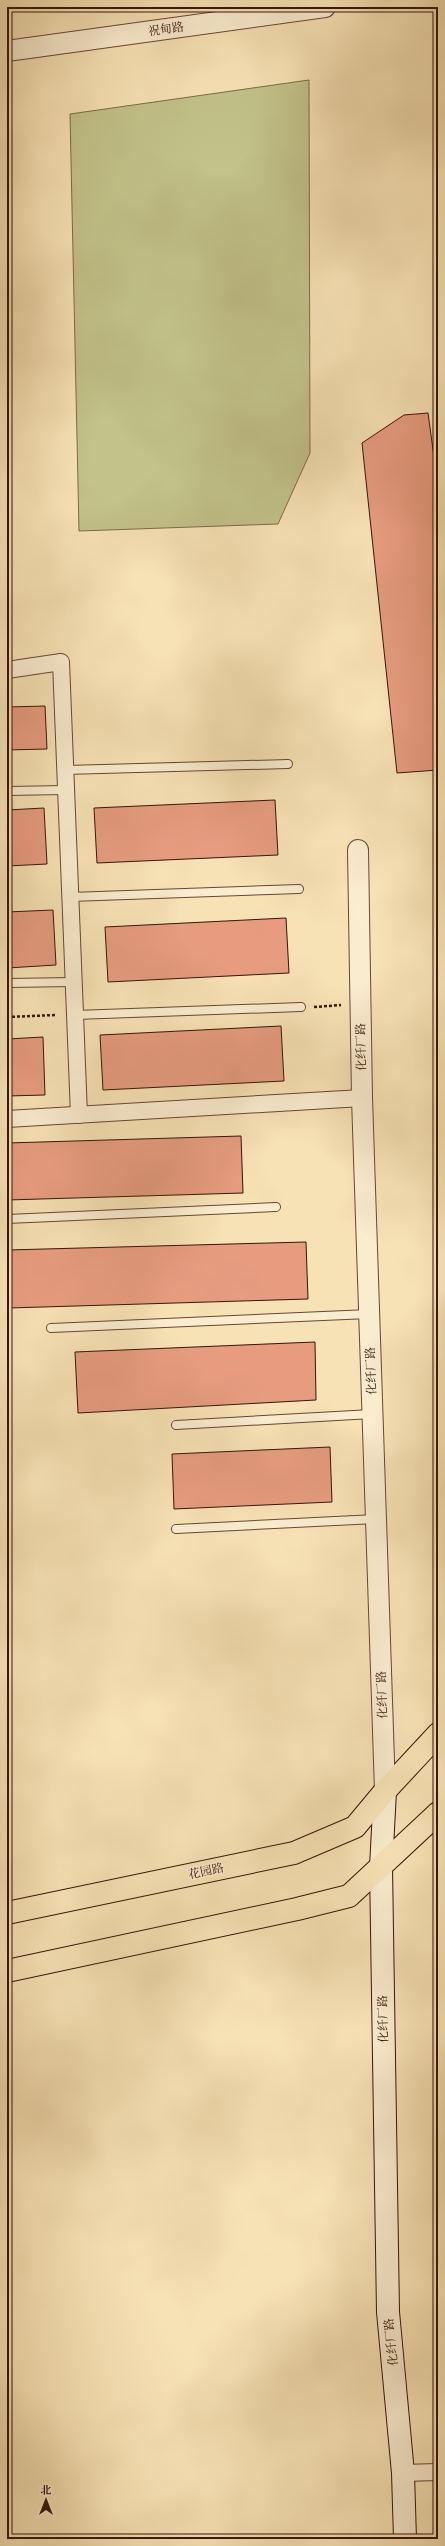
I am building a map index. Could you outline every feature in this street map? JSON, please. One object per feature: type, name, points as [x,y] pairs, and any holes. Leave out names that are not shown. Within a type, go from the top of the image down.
[{"type":"main road","name":"花园路","points":[[7,1913],[294,1853],[355,1827],[385,1791],[438,1734]]},
{"type":"main road","name":"化纤厂路","points":[[385,1791],[381,1867],[388,2312],[403,2474],[405,2539]]},
{"type":"main road","points":[[7,1971],[296,1910],[349,1896],[438,1812]]},
{"type":"street","name":"祝甸路","points":[[7,51],[325,7]]},
{"type":"street","points":[[7,670],[61,662],[79,1115]]},
{"type":"street","name":"化纤厂路","points":[[358,850],[362,1098],[385,1791]]},
{"type":"street","points":[[7,1119],[362,1098]]},
{"type":"street","points":[[403,2474],[438,2472]]},
{"type":"lane","points":[[66,770],[288,764]]},
{"type":"lane","points":[[7,791],[66,790]]},
{"type":"lane","points":[[70,897],[299,889]]},
{"type":"lane","points":[[7,984],[74,982]]},
{"type":"lane","points":[[75,1015],[301,1007]]},
{"type":"lane","points":[[7,1219],[276,1207]]},
{"type":"lane","points":[[51,1328],[369,1314]]},
{"type":"lane","points":[[176,1425],[372,1414]]},
{"type":"lane","points":[[176,1529],[376,1519]]},
{"type":"path","points":[[301,1007],[360,1005]]},
{"type":"path","points":[[7,1017],[75,1015]]},
{"type":"green space","points":[[309,80],[310,453],[278,524],[79,531],[70,114]]},
{"type":"building","points":[[428,413],[438,486],[438,770],[397,773],[362,443],[404,415]]},
{"type":"building","points":[[45,706],[47,749],[7,750],[7,707]]},
{"type":"building","points":[[275,800],[278,855],[97,863],[94,808]]},
{"type":"building","points":[[44,808],[47,864],[7,866],[7,810]]},
{"type":"building","points":[[53,910],[56,965],[7,968],[7,912]]},
{"type":"building","points":[[286,918],[289,973],[108,982],[105,927]]},
{"type":"building","points":[[281,1026],[284,1081],[103,1090],[100,1035]]},
{"type":"building","points":[[43,1037],[45,1095],[7,1096],[7,1039]]},
{"type":"building","points":[[241,1136],[243,1193],[7,1200],[7,1143]]},
{"type":"building","points":[[306,1242],[308,1299],[9,1308],[7,1250]]},
{"type":"building","points":[[315,1342],[316,1400],[78,1413],[75,1352]]},
{"type":"building","points":[[330,1447],[332,1502],[174,1509],[172,1454]]}]
